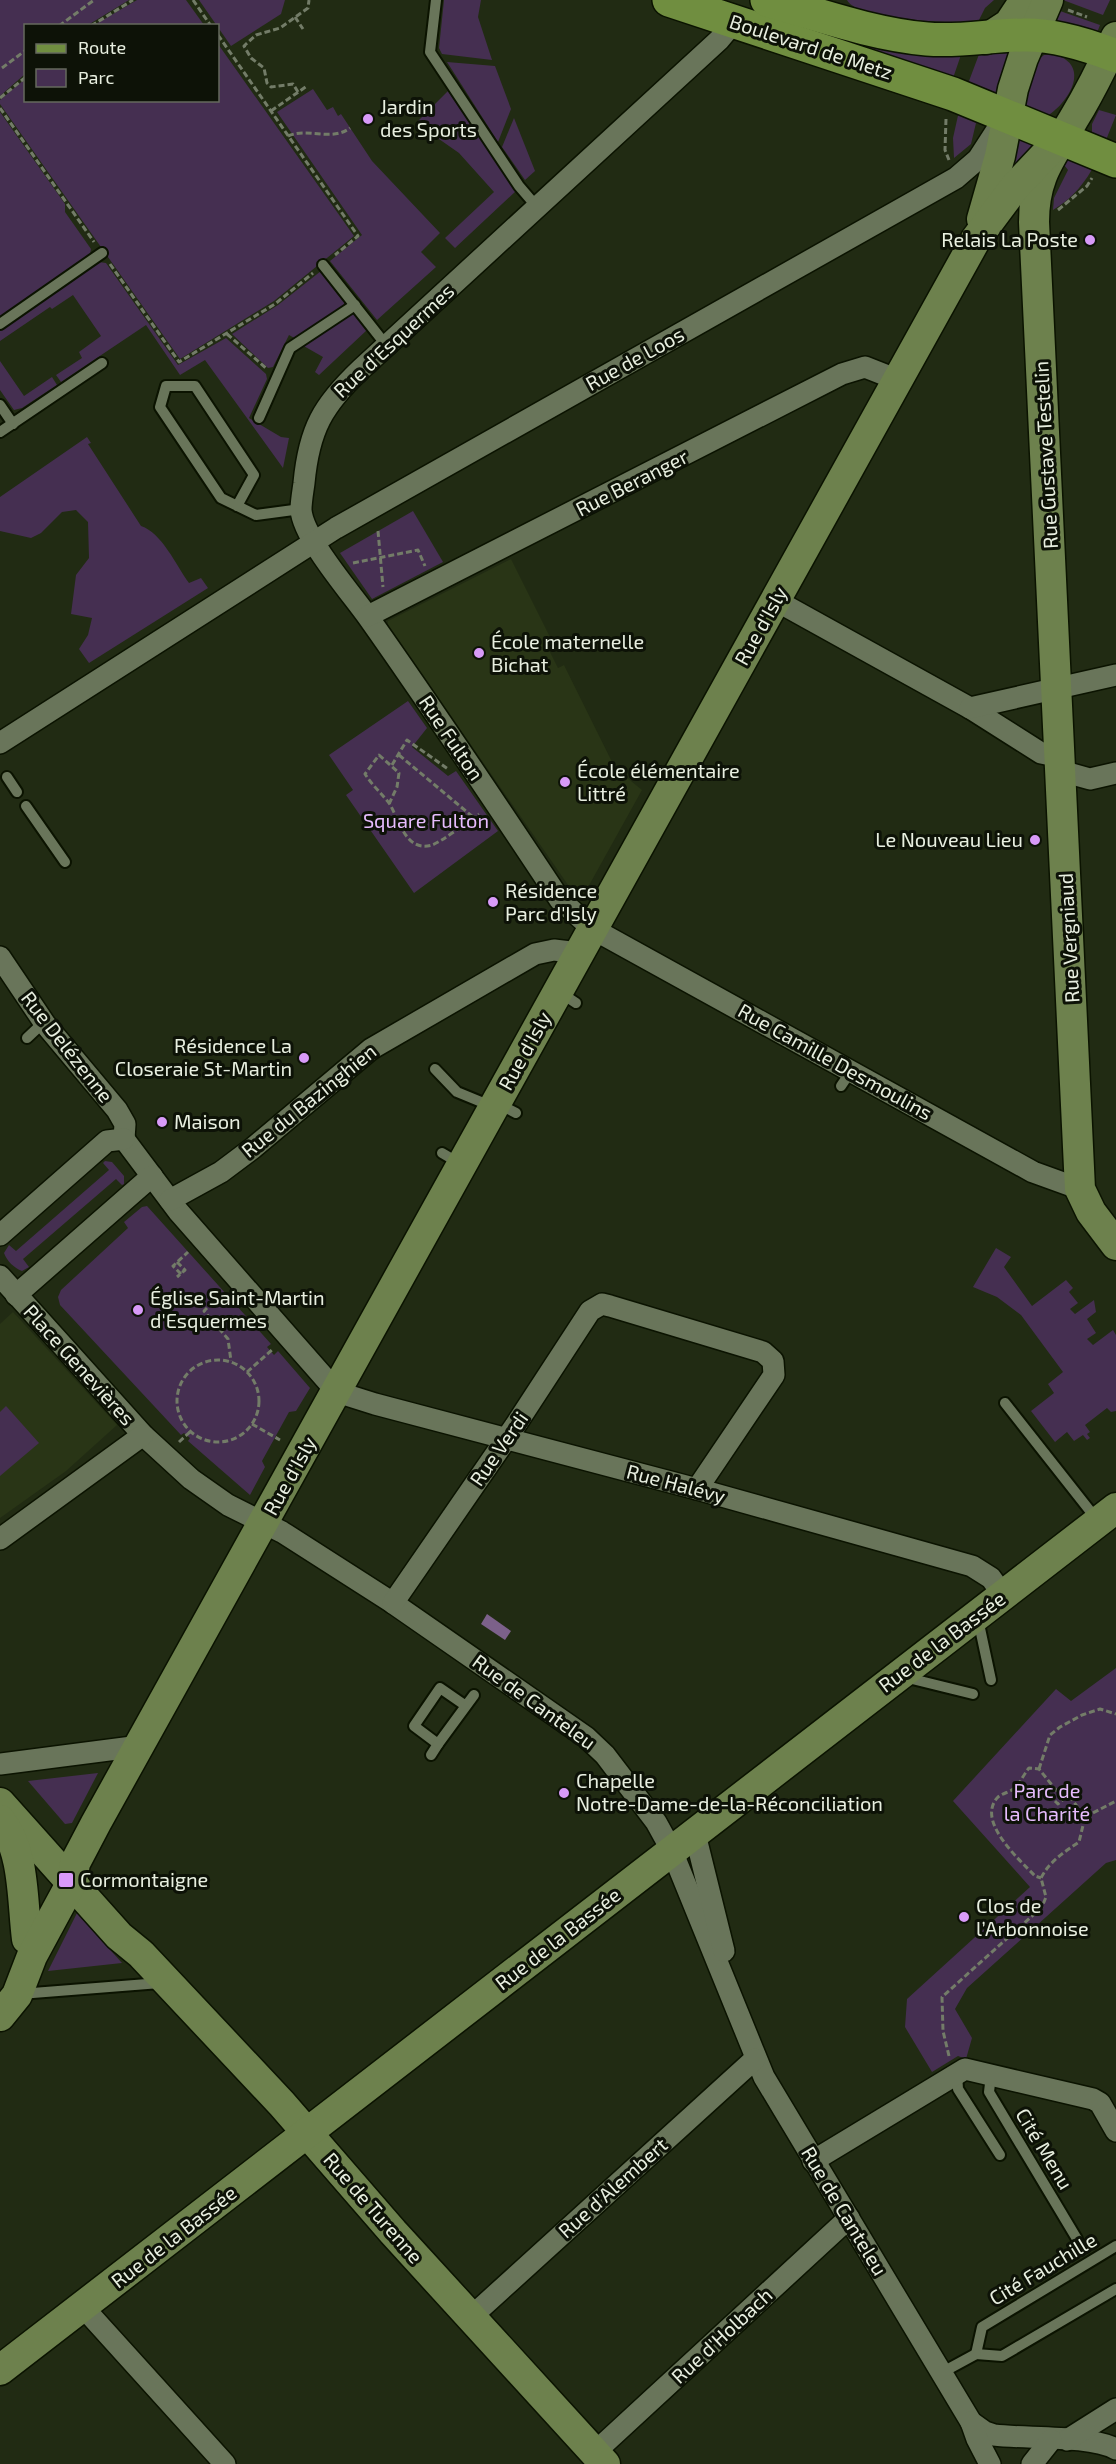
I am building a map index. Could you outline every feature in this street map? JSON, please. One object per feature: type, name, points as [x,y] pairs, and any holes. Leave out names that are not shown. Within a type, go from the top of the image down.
[{"type":"main road","name":"Boulevard de Metz","points":[[669,0],[734,22],[837,38],[986,39],[1032,35],[1109,42]]},
{"type":"main road","name":"Boulevard de Metz","points":[[767,0],[837,38],[953,94],[1116,161]]},
{"type":"street","points":[[976,239],[1000,156],[1006,114],[1032,35],[1040,1]]},
{"type":"street","points":[[986,39],[1040,1]]},
{"type":"street","name":"Rue d'Esquermes","points":[[301,510],[308,456],[314,432],[322,413],[343,386],[719,40],[734,22]]},
{"type":"street","points":[[976,239],[1014,188],[1062,137],[1109,42]]},
{"type":"street","name":"Rue de Loos","points":[[315,542],[956,178],[971,166],[986,148],[1006,114]]},
{"type":"street","name":"Rue Gustave Testelin","points":[[1056,688],[1034,222],[1037,185],[1062,137]]},
{"type":"street","name":"Rue d'Isly","points":[[70,1872],[337,1392],[452,1159],[502,1108],[567,997],[586,941],[976,239]]},
{"type":"street","name":"Rue Beranger","points":[[368,616],[842,374],[865,367],[898,380]]},
{"type":"street","points":[[0,743],[315,542],[301,510]]},
{"type":"street","name":"Rue Fulton","points":[[315,542],[497,805],[586,941]]},
{"type":"street","points":[[776,600],[970,708],[1061,764],[1090,778],[1116,774]]},
{"type":"street","points":[[970,708],[1116,675]]},
{"type":"street","name":"Rue Vergniaud","points":[[1056,688],[1080,1189]]},
{"type":"street","name":"Rue Camille Desmoulins","points":[[586,941],[846,1078],[1033,1172],[1080,1189]]},
{"type":"street","name":"Rue du Bazinghien","points":[[170,1200],[233,1164],[269,1136],[360,1056],[388,1038],[535,954],[565,950],[586,941]]},
{"type":"street","name":"Rue Delézenne","points":[[0,957],[6,979],[117,1110],[125,1124],[124,1139]]},
{"type":"street","points":[[0,1235],[107,1142],[124,1139],[170,1200],[337,1392]]},
{"type":"street","name":"Place Genevières","points":[[16,1294],[152,1176]]},
{"type":"street","points":[[1080,1189],[1091,1212],[1116,1245]]},
{"type":"street","name":"Place Genevières","points":[[0,1276],[143,1435],[198,1484],[228,1505],[265,1522]]},
{"type":"street","name":"Rue Verdi","points":[[393,1603],[590,1311],[602,1304],[763,1352],[773,1361],[774,1375],[697,1489]]},
{"type":"street","name":"Rue Halévy","points":[[337,1392],[972,1566],[991,1578],[1003,1595]]},
{"type":"street","points":[[0,1539],[143,1435]]},
{"type":"street","name":"Rue de la Bassée","points":[[0,2370],[1107,1515]]},
{"type":"street","name":"Rue de Canteleu","points":[[265,1522],[393,1603],[487,1677],[596,1744],[656,1822],[684,1842],[725,1956],[731,1993]]},
{"type":"street","points":[[0,1764],[140,1746]]},
{"type":"street","points":[[0,1780],[70,1872]]},
{"type":"street","points":[[0,1803],[70,1872]]},
{"type":"street","points":[[0,1820],[11,1836],[18,1858],[27,1939]]},
{"type":"street","name":"Rue de Canteleu","points":[[684,1842],[711,1949],[731,1993],[755,2059],[813,2161],[971,2422],[976,2439],[990,2464]]},
{"type":"street","points":[[6,1997],[27,1939],[70,1872]]},
{"type":"street","points":[[6,1997],[32,1956],[70,1872]]},
{"type":"street","name":"Rue de Turenne","points":[[70,1872],[121,1917],[141,1954],[599,2458]]},
{"type":"street","name":"Rue d'Alembert","points":[[471,2317],[755,2059]]},
{"type":"street","points":[[813,2161],[965,2069],[1093,2098],[1100,2103],[1116,2131]]},
{"type":"street","name":"Rue d'Holbach","points":[[599,2458],[849,2218]]},
{"type":"street","points":[[83,2307],[225,2464]]},
{"type":"street","points":[[1032,2464],[1059,2440],[1116,2409]]},
{"type":"street","points":[[971,2422],[985,2432],[994,2435],[1096,2442],[1116,2449]]},
{"type":"lane","points":[[436,0],[430,52],[519,186],[537,207]]},
{"type":"lane","points":[[0,324],[102,253]]},
{"type":"lane","points":[[323,265],[387,345]]},
{"type":"lane","points":[[259,418],[290,348],[355,305]]},
{"type":"lane","points":[[0,432],[102,363]]},
{"type":"lane","points":[[237,506],[254,475],[195,386],[166,386],[160,407],[221,498],[237,506],[256,515],[301,510]]},
{"type":"lane","points":[[0,405],[13,424]]},
{"type":"lane","points":[[7,777],[17,792]]},
{"type":"lane","points":[[26,806],[65,862]]},
{"type":"lane","points":[[27,1038],[44,1022]]},
{"type":"lane","points":[[435,1069],[457,1092],[502,1108]]},
{"type":"lane","points":[[1005,1403],[1107,1515]]},
{"type":"lane","points":[[977,1616],[991,1680]]},
{"type":"lane","points":[[898,1675],[973,1694]]},
{"type":"lane","points":[[438,1744],[414,1726],[440,1688],[466,1706]]},
{"type":"lane","points":[[431,1755],[474,1695]]},
{"type":"lane","points":[[6,1997],[167,1982]]},
{"type":"lane","points":[[957,2074],[958,2089],[1000,2155]]},
{"type":"lane","name":"Cité Menu","points":[[991,2075],[989,2092],[1077,2239]]},
{"type":"lane","name":"Cité Fauchille","points":[[976,2354],[982,2327],[1116,2247]]},
{"type":"lane","points":[[941,2373],[976,2354],[1002,2356],[1116,2289]]},
{"type":"path","points":[[62,24],[94,0]]},
{"type":"path","points":[[95,24],[133,0]]},
{"type":"path","points":[[193,0],[210,24]]},
{"type":"path","points":[[298,92],[293,84],[271,87],[267,83],[264,68],[251,58],[244,46],[256,35],[280,28],[296,17],[308,8],[309,0]]},
{"type":"path","points":[[1040,1],[1109,42]]},
{"type":"path","points":[[296,17],[303,29]]},
{"type":"path","points":[[219,36],[358,236],[275,304],[227,334],[277,378]]},
{"type":"path","points":[[2,68],[24,52]]},
{"type":"path","points":[[0,98],[24,78]]},
{"type":"path","points":[[271,111],[307,86]]},
{"type":"path","points":[[288,136],[301,133],[330,135],[350,129]]},
{"type":"path","points":[[378,531],[384,592]]},
{"type":"path","points":[[347,565],[418,550],[427,570]]},
{"type":"path","points":[[392,765],[407,740],[448,770],[455,765]]},
{"type":"path","points":[[389,804],[400,777],[392,765],[379,755],[365,774],[389,804],[405,835],[422,846],[432,845],[497,805]]},
{"type":"path","points":[[399,755],[474,818]]},
{"type":"path","points":[[172,1266],[179,1275],[185,1270],[177,1262]]},
{"type":"path","points":[[207,1308],[204,1311],[228,1339],[231,1361]]},
{"type":"path","points":[[247,1372],[288,1336]]},
{"type":"path","points":[[217,1359],[231,1361],[247,1372],[258,1390],[259,1404],[252,1423],[237,1437],[223,1441],[210,1441],[191,1431],[180,1417],[177,1404],[178,1390],[192,1368],[217,1359]]},
{"type":"path","points":[[252,1423],[285,1443]]},
{"type":"path","points":[[1039,1769],[1050,1735],[1060,1727],[1100,1708],[1116,1714]]},
{"type":"path","points":[[1041,1878],[1035,1876],[1008,1848],[997,1832],[992,1820],[993,1806],[999,1797],[1015,1788],[1029,1768],[1039,1769],[1056,1790],[1067,1796],[1085,1817]]},
{"type":"path","points":[[1055,1801],[1058,1804],[1067,1796]]},
{"type":"path","points":[[1041,1878],[1055,1859],[1079,1842],[1085,1817],[1116,1801]]},
{"type":"path","points":[[957,2074],[950,2061],[943,2031],[942,1997],[1042,1907],[1046,1897],[1041,1878]]},
{"type":"shaded area","points":[[511,559],[551,639],[545,642],[558,668],[564,665],[615,768],[642,790],[582,898],[577,898],[388,625],[388,621]]},
{"type":"shaded area","points":[[13,1312],[117,1425],[66,1471],[0,1518],[0,1324]]},
{"type":"shaded area","points":[[487,1614],[511,1631],[505,1640],[481,1624]]},
{"type":"green space","points":[[0,0],[129,0],[90,24],[24,24],[24,75],[0,96]]},
{"type":"green space","points":[[137,0],[186,0],[203,24],[96,24]]},
{"type":"green space","points":[[199,0],[285,0],[281,14],[231,46],[219,29],[219,24],[216,24]]},
{"type":"green space","points":[[444,0],[481,0],[478,17],[492,60],[442,54],[439,48]]},
{"type":"green space","points":[[847,0],[994,0],[985,8],[978,22],[967,22],[887,16],[854,7]]},
{"type":"green space","points":[[1063,0],[1110,0],[1103,15]]},
{"type":"green space","points":[[1060,11],[1100,25],[1095,38],[1055,26]]},
{"type":"green space","points":[[850,34],[963,49],[951,84],[846,49],[850,42]]},
{"type":"green space","points":[[219,45],[354,236],[274,301],[180,359],[0,104],[0,100],[24,80],[24,102],[219,102]]},
{"type":"green space","points":[[981,49],[1010,51],[1001,96],[966,89]]},
{"type":"green space","points":[[1051,54],[1064,58],[1071,65],[1074,73],[1070,92],[1064,101],[1047,116],[1027,107],[1023,96],[1038,60],[1044,55]]},
{"type":"green space","points":[[447,62],[495,66],[511,109],[498,142]]},
{"type":"green space","points":[[313,89],[327,110],[333,107],[338,116],[341,114],[372,161],[440,233],[421,252],[436,267],[377,320],[330,261],[362,235],[277,112]]},
{"type":"green space","points":[[448,91],[516,191],[455,248],[445,238],[494,192],[459,153],[416,123]]},
{"type":"green space","points":[[1099,110],[1116,115],[1104,145],[1092,136],[1092,124]]},
{"type":"green space","points":[[959,111],[980,120],[979,124],[976,123],[971,144],[954,158],[953,138]]},
{"type":"green space","points":[[0,112],[65,204],[65,212],[91,249],[90,254],[0,317]]},
{"type":"green space","points":[[514,118],[535,171],[525,180],[502,147]]},
{"type":"green space","points":[[1014,136],[1039,143],[1004,191]]},
{"type":"green space","points":[[1063,157],[1096,162],[1078,189],[1053,210],[1054,198],[1068,170],[1061,161]]},
{"type":"green space","points":[[99,262],[106,263],[178,365],[226,338],[266,374],[267,379],[249,418],[281,437],[289,438],[283,468],[205,360],[180,375],[146,325],[61,382],[56,375],[82,358],[79,352],[101,336],[73,295],[52,309],[50,307],[0,341],[0,330]]},
{"type":"green space","points":[[321,271],[345,300],[343,308],[296,339],[289,335],[273,367],[268,368],[232,334],[278,305]]},
{"type":"green space","points":[[347,314],[355,314],[367,330],[319,375],[315,372],[323,357],[302,345]]},
{"type":"green space","points":[[0,361],[24,396],[52,377],[57,385],[22,408],[14,410],[0,390]]},
{"type":"green space","points":[[87,437],[91,443],[88,444],[141,526],[156,535],[162,542],[189,583],[201,578],[208,588],[89,663],[79,649],[88,635],[92,618],[71,614],[76,575],[89,558],[88,522],[76,510],[62,512],[41,533],[31,538],[0,531],[0,497]]},
{"type":"green space","points":[[413,511],[443,562],[372,599],[340,553]]},
{"type":"green space","name":"Square Fulton","points":[[408,701],[427,728],[412,747],[448,776],[456,771],[498,831],[414,893],[346,795],[353,790],[329,755]]},
{"type":"green space","points":[[112,1162],[124,1176],[124,1184],[122,1185],[116,1179],[23,1259],[29,1267],[22,1271],[14,1266],[4,1253],[9,1245],[16,1251],[109,1170],[103,1163]]},
{"type":"green space","points":[[147,1206],[271,1344],[267,1347],[274,1355],[278,1351],[310,1388],[296,1411],[289,1412],[262,1461],[265,1467],[250,1495],[188,1441],[190,1438],[184,1433],[181,1435],[60,1305],[58,1297],[61,1290],[128,1228],[124,1222],[142,1207]]},
{"type":"green space","points":[[996,1248],[1011,1257],[1004,1267],[1032,1306],[1066,1280],[1073,1288],[1069,1292],[1078,1303],[1070,1309],[1075,1314],[1094,1300],[1096,1312],[1087,1319],[1096,1333],[1087,1339],[1093,1345],[1113,1330],[1116,1335],[1116,1411],[1111,1412],[1107,1408],[1085,1425],[1090,1432],[1087,1434],[1090,1438],[1087,1440],[1083,1435],[1074,1441],[1067,1432],[1055,1442],[1031,1411],[1054,1393],[1048,1384],[1063,1372],[1021,1315],[997,1297],[973,1287]]},
{"type":"green space","points":[[6,1406],[39,1443],[0,1476],[0,1412]]},
{"type":"green space","name":"Parc de la Charité","points":[[1116,1668],[1116,1860],[1106,1863],[967,1988],[955,2009],[972,2038],[966,2059],[958,2056],[932,2072],[905,2027],[907,1999],[1030,1887],[953,1801],[1056,1689],[1071,1701]]},
{"type":"green space","points":[[98,1773],[72,1823],[65,1824],[28,1781]]},
{"type":"green space","points":[[77,1913],[122,1963],[48,1971]]},
{"type":"place","name":"Jardin des Sports","points":[[368,119]]},
{"type":"place","name":"Relais La Poste","points":[[1090,240]]},
{"type":"place","name":"École maternelle Bichat","points":[[479,653]]},
{"type":"place","name":"École élémentaire Littré","points":[[565,782]]},
{"type":"place","name":"Le Nouveau Lieu","points":[[1035,840]]},
{"type":"place","name":"Résidence Parc d'Isly","points":[[493,902]]},
{"type":"place","name":"Résidence La Closeraie St-Martin","points":[[304,1058]]},
{"type":"place","name":"Maison","points":[[162,1122]]},
{"type":"place","name":"Église Saint-Martin d'Esquermes","points":[[138,1310]]},
{"type":"place","name":"Chapelle Notre-Dame-de-la-Réconciliation","points":[[564,1793]]},
{"type":"place","name":"Cormontaigne","points":[[66,1880]]},
{"type":"place","name":"Clos de l’Arbonnoise","points":[[964,1917]]}]
